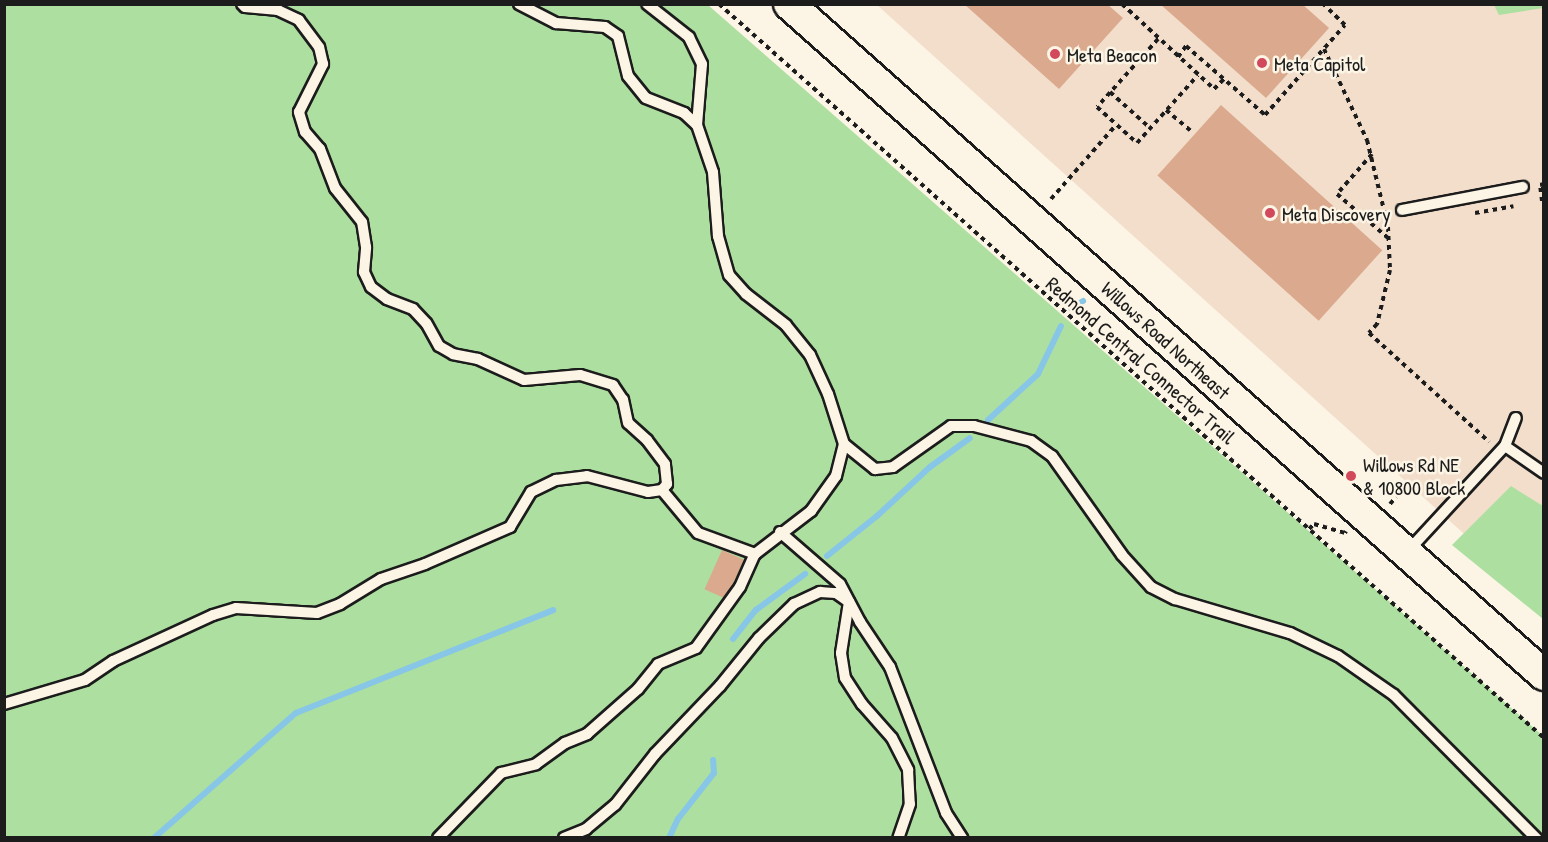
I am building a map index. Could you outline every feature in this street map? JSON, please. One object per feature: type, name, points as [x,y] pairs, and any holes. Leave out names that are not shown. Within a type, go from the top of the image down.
[{"type":"main road","name":"Willows Road Northeast","points":[[789,4],[1544,675]]},
{"type":"lane","points":[[4,704],[85,680],[113,661],[213,615],[236,608],[317,613],[340,604],[381,579],[425,564],[510,527],[531,492],[556,480],[587,476],[648,492],[662,490],[667,484],[665,464],[647,440],[628,423],[623,400],[613,385],[580,375],[524,380],[478,359],[453,354],[439,346],[426,323],[413,309],[387,299],[371,287],[364,272],[366,247],[362,222],[335,188],[320,149],[305,132],[299,112],[323,64],[319,47],[299,20],[278,10],[242,4]]},
{"type":"lane","points":[[519,4],[556,23],[605,27],[611,31],[618,36],[628,76],[646,98],[684,112],[697,125]]},
{"type":"lane","points":[[438,837],[501,773],[536,764],[565,743],[587,734],[638,689],[657,664],[696,648],[740,587],[755,554],[780,532],[811,511],[836,477],[844,444],[828,394],[810,355],[786,325],[746,294],[729,274],[718,236],[713,172],[697,125],[702,64],[689,37],[647,4]]},
{"type":"lane","points":[[1402,210],[1523,187]]},
{"type":"lane","points":[[1406,553],[1505,446],[1516,418]]},
{"type":"lane","points":[[844,444],[875,469],[893,467],[951,426],[974,426],[1031,441],[1052,456],[1122,555],[1151,587],[1175,599],[1290,633],[1338,656],[1394,694],[1536,837]]},
{"type":"lane","points":[[1505,446],[1544,473]]},
{"type":"lane","points":[[662,490],[698,533],[755,554]]},
{"type":"lane","points":[[780,532],[831,574],[890,667],[946,813],[962,837]]},
{"type":"lane","points":[[564,837],[586,829],[615,806],[655,754],[720,686],[759,638],[794,604],[820,592],[836,593],[849,602]]},
{"type":"lane","points":[[849,602],[841,653],[845,678],[862,704],[892,738],[908,770],[910,804],[898,837]]},
{"type":"path","name":"Redmond Central Connector Trail","points":[[719,4],[1544,738]]},
{"type":"path","points":[[1122,4],[1214,89],[1224,79]]},
{"type":"path","points":[[1178,57],[1186,46],[1265,115],[1345,25],[1323,4]]},
{"type":"path","points":[[1158,39],[1097,107],[1116,125],[1137,143],[1198,75]]},
{"type":"path","points":[[1324,49],[1357,116],[1371,154],[1385,213],[1390,270],[1377,324],[1369,333],[1489,442]]},
{"type":"path","points":[[1110,92],[1150,128]]},
{"type":"path","points":[[1166,110],[1193,133]]},
{"type":"path","points":[[1051,199],[1116,125]]},
{"type":"path","points":[[1371,154],[1337,194],[1388,238]]},
{"type":"path","points":[[1542,201],[1540,185],[1544,183]]},
{"type":"path","points":[[1475,213],[1513,206]]},
{"type":"path","points":[[1390,504],[1396,497]]},
{"type":"path","points":[[1309,529],[1314,524],[1344,533],[1349,528]]},
{"type":"shaded area","points":[[877,5],[1543,5],[1543,605]]},
{"type":"green space","points":[[5,5],[708,5],[1543,736],[1543,837],[5,838]]},
{"type":"green space","points":[[1494,5],[1543,5],[1543,8],[1499,15]]},
{"type":"green space","points":[[1511,486],[1543,506],[1543,619],[1452,545]]},
{"type":"building","name":"Meta Beacon","points":[[964,4],[1107,4],[1123,18],[1059,89]]},
{"type":"building","name":"Meta Capitol","points":[[1160,4],[1302,4],[1329,28],[1266,98]]},
{"type":"building","name":"Meta Discovery","points":[[1221,105],[1382,250],[1319,321],[1157,176]]},
{"type":"building","points":[[722,550],[744,560],[726,599],[705,589]]},
{"type":"waterway","points":[[1071,308],[1083,301]]},
{"type":"waterway","points":[[988,420],[1038,374],[1061,326]]},
{"type":"waterway","points":[[827,556],[877,516],[930,467],[970,438]]},
{"type":"waterway","points":[[733,639],[756,610],[805,574]]},
{"type":"waterway","points":[[154,838],[296,713],[553,610]]},
{"type":"waterway","points":[[669,838],[678,819],[714,773],[713,760]]},
{"type":"place","name":"Meta Beacon","points":[[1055,54]]},
{"type":"place","name":"Meta Capitol","points":[[1262,63]]},
{"type":"place","name":"Meta Discovery","points":[[1270,213]]},
{"type":"place","name":"Willows Rd NE & 10800 Block","points":[[1351,476]]}]
